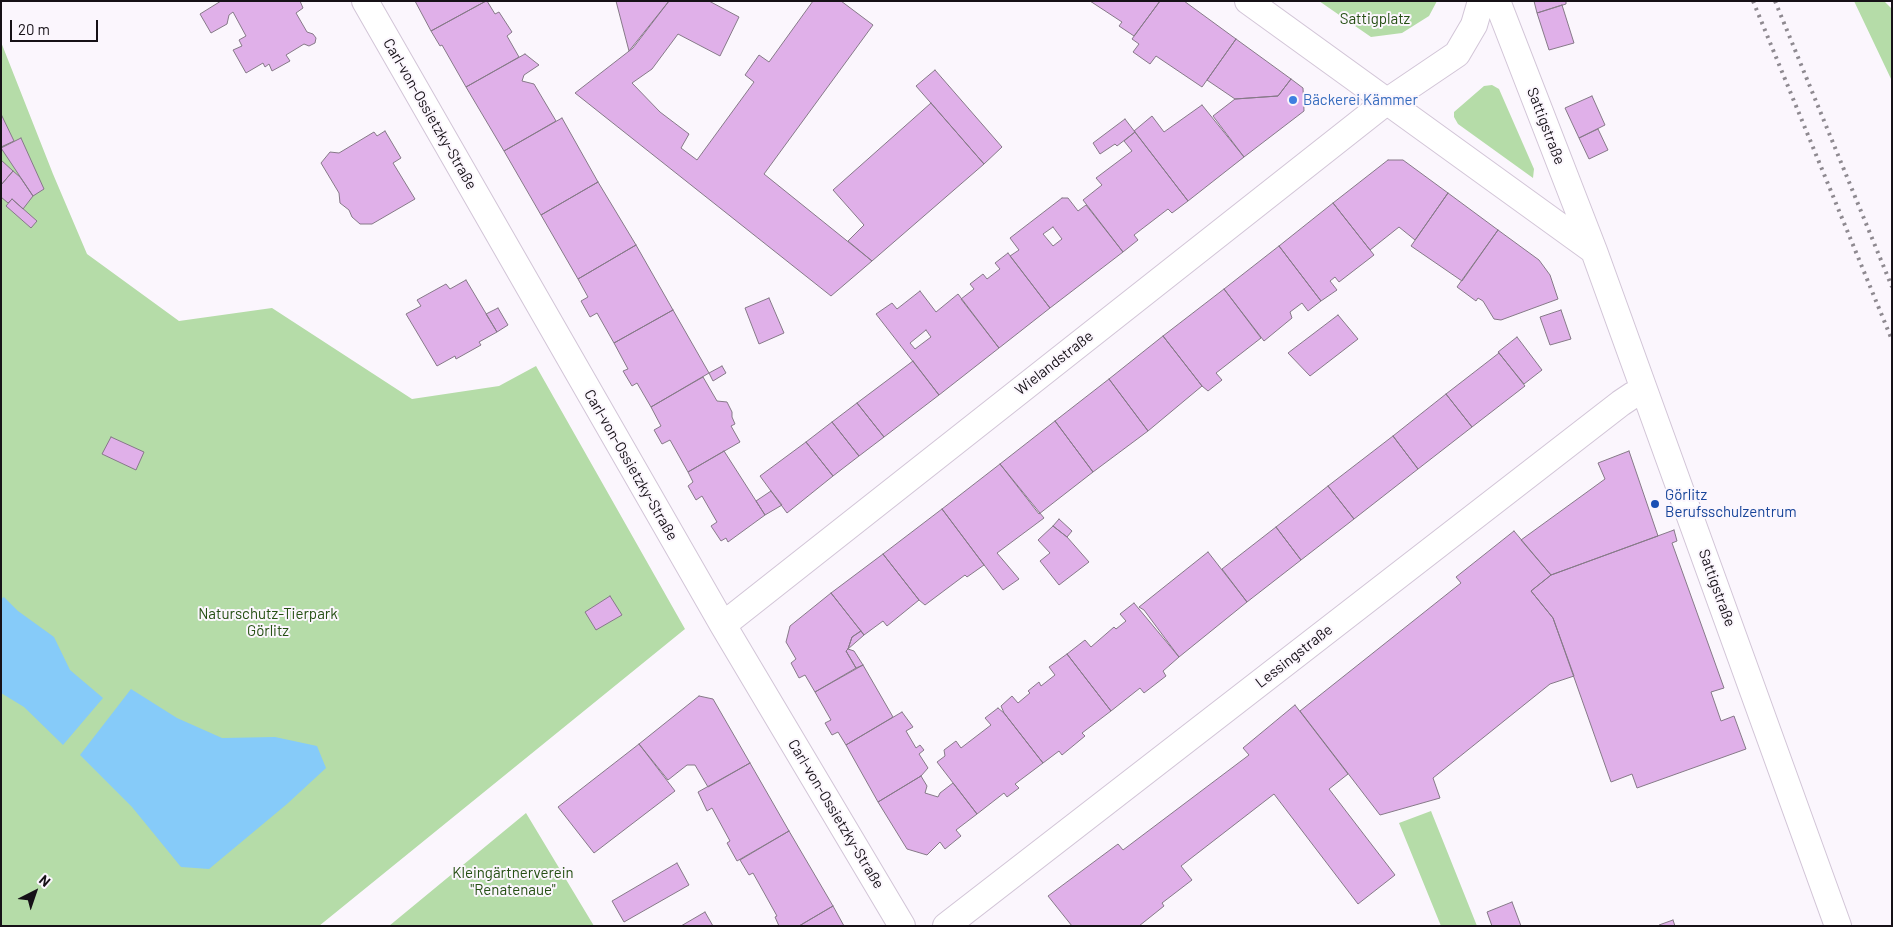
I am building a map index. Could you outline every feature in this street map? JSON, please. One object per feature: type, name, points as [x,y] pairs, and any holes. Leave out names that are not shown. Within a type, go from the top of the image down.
[{"type":"street","name":"Carl-von-Ossietzky-Straße","points":[[366,1],[723,625],[902,926]]},
{"type":"street","points":[[1248,1],[1594,250]]},
{"type":"street","name":"Wielandstraße","points":[[723,625],[1386,102],[1456,54],[1474,25],[1481,1]]},
{"type":"street","name":"Sattigstraße","points":[[1497,1],[1594,250],[1838,926]]},
{"type":"street","name":"Lessingstraße","points":[[946,926],[1613,409],[1633,395],[1645,392]]},
{"type":"green space","name":"Sattigplatz","points":[[1319,1],[1437,1],[1429,16],[1402,33],[1371,37]]},
{"type":"green space","points":[[1854,1],[1884,1],[1892,9],[1892,81]]},
{"type":"green space","name":"Naturschutz-Tierpark Görlitz","points":[[1,42],[87,254],[179,321],[272,308],[412,399],[499,386],[536,366],[685,629],[319,926],[1,926]]},
{"type":"green space","points":[[1492,85],[1499,89],[1534,169],[1533,178],[1458,124],[1454,117],[1454,112],[1484,86]]},
{"type":"green space","points":[[1431,811],[1477,926],[1441,926],[1399,823]]},
{"type":"green space","name":"Kleingärtnerverein \"Renatenaue\"","points":[[526,813],[594,926],[389,926]]},
{"type":"water","points":[[4,597],[18,611],[54,637],[70,670],[103,698],[63,745],[24,707],[1,693],[1,599]]},
{"type":"water","points":[[131,689],[177,718],[222,738],[275,737],[317,746],[326,768],[287,804],[209,869],[181,867],[132,807],[80,755]]},
{"type":"building","points":[[221,1],[300,1],[303,8],[296,13],[307,32],[313,34],[316,38],[315,43],[309,46],[304,44],[286,55],[290,61],[272,71],[269,64],[265,67],[263,63],[246,73],[233,50],[242,46],[239,40],[246,36],[233,12],[229,15],[227,24],[211,33],[200,14]]},
{"type":"building","points":[[415,1],[486,1],[431,31]]},
{"type":"building","points":[[486,1],[495,14],[499,12],[512,32],[507,36],[519,57],[466,87],[442,45],[440,46],[431,31]]},
{"type":"building","points":[[616,1],[669,1],[629,51]]},
{"type":"building","points":[[669,1],[709,1],[739,17],[720,56],[678,34],[652,69],[632,83],[660,112],[689,134],[681,148],[697,160],[754,82],[745,75],[759,55],[769,62],[813,1],[841,1],[873,25],[764,174],[872,261],[831,296],[575,93],[633,48]]},
{"type":"building","points":[[1090,1],[1160,1],[1134,36],[1119,26],[1122,22]]},
{"type":"building","points":[[1160,1],[1184,1],[1236,39],[1202,87],[1156,56],[1150,64],[1133,52],[1139,44],[1132,39]]},
{"type":"building","points":[[1534,1],[1566,1],[1566,4],[1537,13]]},
{"type":"building","points":[[1562,5],[1574,43],[1549,50],[1537,13]]},
{"type":"building","points":[[1236,39],[1291,79],[1278,96],[1235,99],[1207,80]]},
{"type":"building","points":[[525,54],[539,65],[524,75],[522,81],[534,84],[556,121],[504,151],[466,87]]},
{"type":"building","points":[[935,70],[1002,147],[984,164],[916,86]]},
{"type":"building","points":[[1291,79],[1303,88],[1304,111],[1244,157],[1213,116],[1235,99],[1278,96]]},
{"type":"building","points":[[1592,96],[1605,125],[1579,138],[1565,108]]},
{"type":"building","points":[[931,103],[984,164],[872,261],[848,241],[864,225],[833,190]]},
{"type":"building","points":[[1202,105],[1244,157],[1188,201],[1134,131],[1152,116],[1164,132]]},
{"type":"building","points":[[1,114],[14,141],[1,147]]},
{"type":"building","points":[[562,118],[598,182],[541,215],[504,151]]},
{"type":"building","points":[[1125,119],[1135,132],[1117,146],[1115,144],[1100,154],[1093,143]]},
{"type":"building","points":[[1598,129],[1608,150],[1589,159],[1579,138]]},
{"type":"building","points":[[385,131],[401,158],[393,163],[415,199],[372,224],[360,224],[352,217],[349,210],[340,203],[339,193],[321,163],[330,152],[339,153],[374,132],[377,136]]},
{"type":"building","points":[[1135,132],[1188,201],[1172,213],[1168,209],[1134,235],[1138,240],[1123,252],[1083,200],[1102,185],[1096,178],[1132,151],[1124,141]]},
{"type":"building","points":[[21,138],[44,189],[33,196],[1,148]]},
{"type":"building","points":[[1,160],[13,171],[1,185]]},
{"type":"building","points":[[1388,160],[1403,160],[1448,193],[1415,240],[1399,227],[1370,250],[1333,203]]},
{"type":"building","points":[[13,171],[20,177],[33,196],[23,209],[12,199],[8,203],[1,197],[1,185]]},
{"type":"building","points":[[598,182],[636,245],[578,279],[541,215]]},
{"type":"building","points":[[1448,193],[1498,230],[1462,281],[1411,246]]},
{"type":"building","points":[[1062,198],[1068,198],[1078,211],[1086,205],[1123,252],[1050,308],[1010,256],[1019,250],[1010,238]],"holes":[[[1053,227],[1062,239],[1053,246],[1043,234]]]},
{"type":"building","points":[[12,199],[37,221],[31,228],[6,206]]},
{"type":"building","points":[[1333,203],[1374,255],[1339,282],[1335,277],[1330,281],[1337,290],[1321,301],[1279,246]]},
{"type":"building","points":[[1498,230],[1539,260],[1550,275],[1558,299],[1501,320],[1494,319],[1483,301],[1478,298],[1476,301],[1457,287]]},
{"type":"building","points":[[636,245],[673,310],[614,343],[597,313],[590,317],[581,301],[588,297],[578,279]]},
{"type":"building","points":[[1279,246],[1321,301],[1308,311],[1302,303],[1290,312],[1292,318],[1264,341],[1224,289]]},
{"type":"building","points":[[1008,253],[1050,308],[999,348],[961,299],[974,289],[970,284],[983,274],[987,279],[1000,269],[995,263]]},
{"type":"building","points":[[466,280],[497,332],[479,342],[481,345],[456,359],[455,356],[437,366],[406,314],[421,306],[417,300],[446,284],[450,289]]},
{"type":"building","points":[[1224,289],[1261,338],[1216,373],[1222,380],[1208,391],[1163,336]]},
{"type":"building","points":[[920,291],[936,312],[958,294],[999,348],[939,395],[876,314],[892,303],[897,309]],"holes":[[[926,330],[931,337],[915,349],[910,343]]]},
{"type":"building","points":[[769,298],[784,333],[759,344],[745,308]]},
{"type":"building","points":[[498,308],[508,325],[497,332],[486,314]]},
{"type":"building","points":[[673,310],[709,373],[651,407],[637,383],[632,386],[623,371],[628,369],[614,343]]},
{"type":"building","points":[[1561,310],[1571,339],[1550,345],[1540,317]]},
{"type":"building","points":[[1338,315],[1358,339],[1310,376],[1288,353]]},
{"type":"building","points":[[1163,336],[1202,386],[1148,431],[1109,379]]},
{"type":"building","points":[[1517,337],[1542,370],[1524,384],[1498,352]]},
{"type":"building","points":[[1499,353],[1525,386],[1472,427],[1446,394]]},
{"type":"building","points":[[913,361],[939,395],[884,437],[857,403]]},
{"type":"building","points":[[722,366],[726,373],[713,381],[709,373]]},
{"type":"building","points":[[703,377],[717,401],[727,402],[735,424],[731,426],[740,442],[688,472],[670,440],[662,444],[654,430],[661,426],[651,407]]},
{"type":"building","points":[[1109,379],[1148,431],[1093,472],[1055,421]]},
{"type":"building","points":[[1446,394],[1472,427],[1418,469],[1393,436]]},
{"type":"building","points":[[857,403],[884,437],[859,456],[832,422]]},
{"type":"building","points":[[1055,421],[1093,472],[1039,514],[1000,464]]},
{"type":"building","points":[[832,422],[859,456],[833,476],[806,442]]},
{"type":"building","points":[[1393,436],[1418,469],[1354,519],[1328,486]]},
{"type":"building","points":[[111,437],[144,452],[136,470],[102,454]]},
{"type":"building","points":[[806,442],[833,476],[787,513],[760,476]]},
{"type":"building","points":[[724,451],[765,515],[728,542],[726,538],[721,541],[711,526],[717,522],[702,496],[696,500],[688,486],[693,482],[688,472]]},
{"type":"building","points":[[1629,451],[1658,536],[1551,575],[1521,540],[1605,479],[1598,463]]},
{"type":"building","points":[[1000,464],[1044,518],[997,553],[1019,579],[1003,590],[942,509]]},
{"type":"building","points":[[1328,486],[1354,519],[1301,560],[1276,527]]},
{"type":"building","points":[[771,491],[782,505],[765,515],[756,501]]},
{"type":"building","points":[[942,509],[984,565],[967,577],[965,575],[925,605],[883,554]]},
{"type":"building","points":[[1059,519],[1072,531],[1067,537],[1053,526]]},
{"type":"building","points":[[1053,526],[1067,537],[1089,562],[1059,585],[1040,561],[1050,553],[1038,540]]},
{"type":"building","points":[[1276,527],[1301,560],[1247,602],[1222,569]]},
{"type":"building","points":[[1674,530],[1677,541],[1672,543],[1724,688],[1711,692],[1721,721],[1734,716],[1746,749],[1637,788],[1632,774],[1611,782],[1553,618],[1531,591],[1551,575]]},
{"type":"building","points":[[1514,531],[1551,575],[1531,591],[1553,618],[1574,676],[1550,684],[1433,778],[1440,798],[1380,815],[1300,711],[1461,583],[1456,577]]},
{"type":"building","points":[[1208,552],[1247,602],[1179,657],[1144,610],[1139,607]]},
{"type":"building","points":[[883,554],[919,600],[887,626],[883,621],[864,635],[831,593]]},
{"type":"building","points":[[831,593],[861,631],[852,637],[846,651],[856,668],[815,692],[805,675],[799,678],[791,663],[796,659],[786,642],[790,626]]},
{"type":"building","points":[[610,596],[622,615],[596,630],[585,612]]},
{"type":"building","points":[[1134,603],[1179,657],[1163,671],[1166,676],[1144,693],[1140,688],[1111,711],[1067,654],[1085,640],[1091,647],[1114,627],[1116,629],[1126,621],[1120,614]]},
{"type":"building","points":[[861,631],[864,635],[848,649],[852,637]]},
{"type":"building","points":[[848,649],[854,651],[863,665],[856,668],[846,651]]},
{"type":"building","points":[[1067,654],[1111,711],[1082,733],[1085,736],[1062,755],[1059,751],[1043,763],[1004,713],[1001,706],[1012,696],[1018,703],[1039,682],[1041,686],[1055,675],[1049,667]]},
{"type":"building","points":[[863,665],[893,717],[846,745],[838,732],[832,735],[825,723],[831,720],[815,692]]},
{"type":"building","points":[[699,696],[713,699],[750,763],[708,787],[695,765],[687,765],[668,780],[639,744]]},
{"type":"building","points":[[1295,705],[1348,774],[1329,789],[1395,875],[1358,904],[1274,794],[1181,866],[1192,880],[1162,903],[1164,906],[1139,926],[1072,926],[1048,896],[1118,844],[1123,850],[1249,755],[1243,748]]},
{"type":"building","points":[[998,708],[1043,763],[1015,784],[1019,788],[1007,797],[1004,793],[977,814],[937,762],[945,756],[944,750],[956,741],[961,748],[991,725],[985,718]]},
{"type":"building","points":[[902,712],[913,727],[906,731],[916,748],[920,745],[924,750],[919,754],[928,768],[921,776],[878,802],[846,745]]},
{"type":"building","points":[[639,744],[675,791],[594,853],[558,807]]},
{"type":"building","points":[[750,763],[789,831],[737,861],[727,843],[730,841],[712,808],[707,811],[698,792]]},
{"type":"building","points":[[921,776],[927,786],[925,793],[938,797],[940,793],[953,783],[977,814],[956,830],[961,836],[945,849],[940,842],[927,855],[907,849],[878,802]]},
{"type":"building","points":[[789,831],[833,906],[799,926],[779,926],[775,917],[777,916],[753,873],[749,875],[740,860]]},
{"type":"building","points":[[677,863],[689,885],[624,922],[612,901]]},
{"type":"building","points":[[1512,902],[1521,926],[1492,926],[1487,912]]},
{"type":"building","points":[[833,906],[844,926],[799,926]]},
{"type":"building","points":[[705,912],[713,926],[681,926]]},
{"type":"building","points":[[1673,920],[1675,926],[1659,926],[1659,925]]},
{"type":"railway","points":[[1753,1],[1892,340]]},
{"type":"railway","points":[[1775,1],[1892,287]]},
{"type":"place","name":"Bäckerei Kämmer","points":[[1293,100]]},
{"type":"place","name":"Görlitz Berufsschulzentrum","points":[[1655,504]]}]
